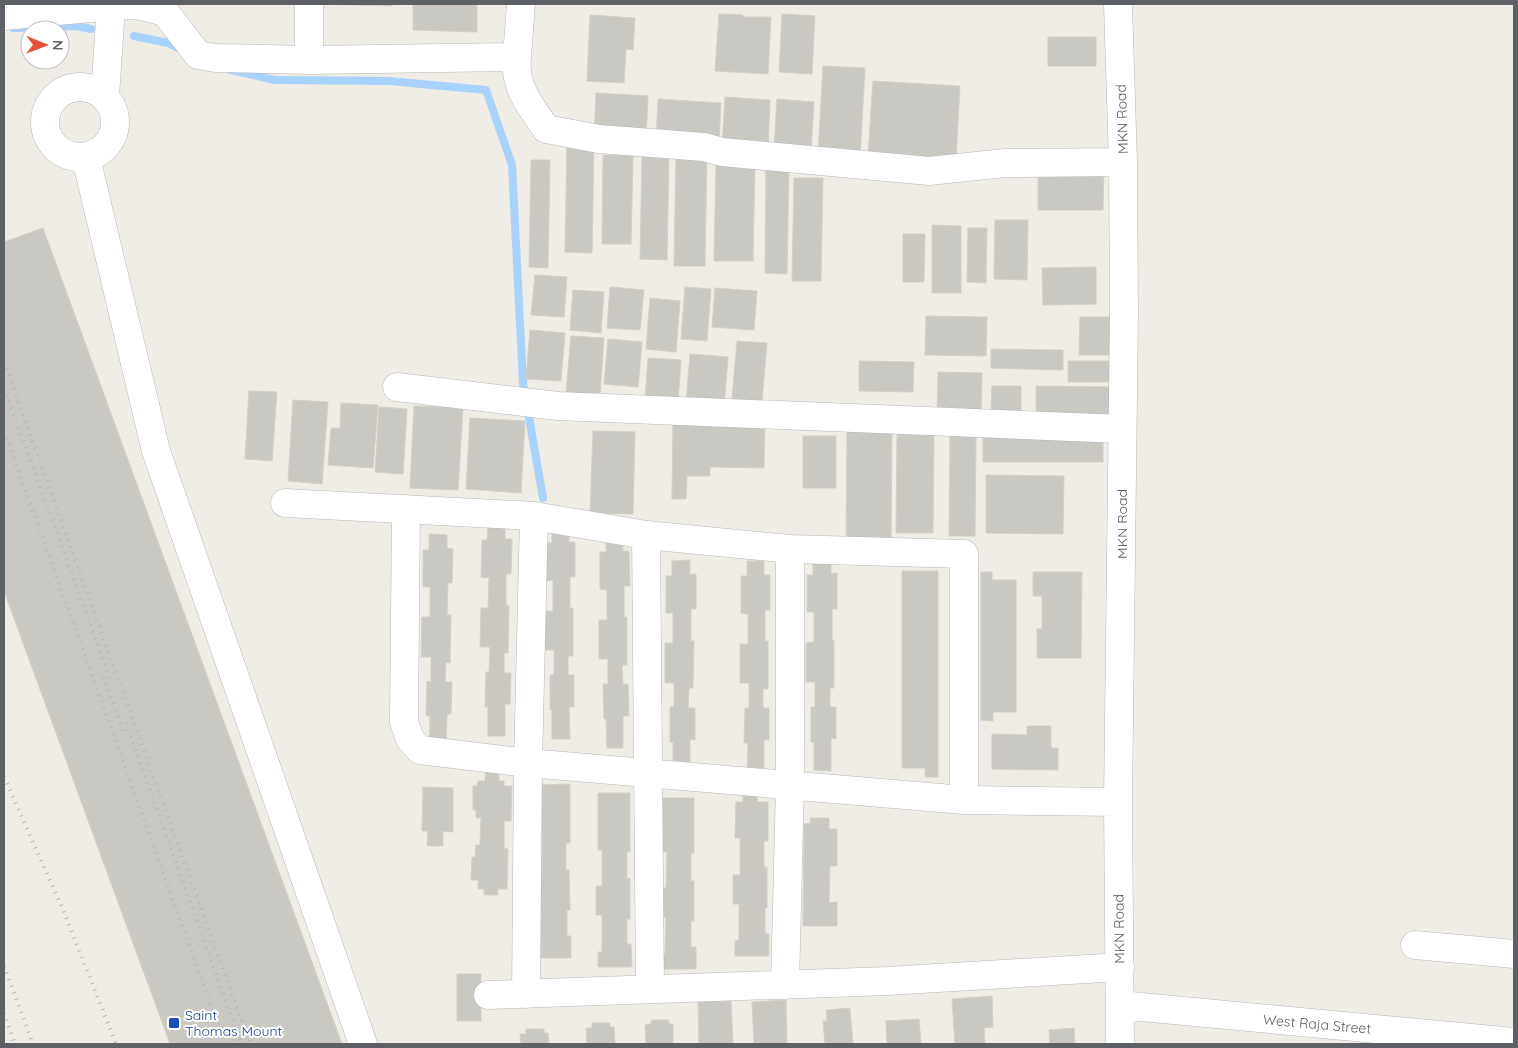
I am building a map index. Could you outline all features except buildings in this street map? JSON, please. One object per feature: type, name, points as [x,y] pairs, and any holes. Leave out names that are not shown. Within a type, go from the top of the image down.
[{"type":"street","points":[[4,16],[136,4],[165,12],[198,55],[216,58],[308,60],[517,57]]},
{"type":"street","points":[[308,60],[309,4]]},
{"type":"street","points":[[521,4],[516,69],[518,83],[522,93],[546,129],[599,140],[704,147],[722,152],[929,171],[1005,162],[1123,162]]},
{"type":"street","name":"MKN Road","points":[[1118,4],[1123,162],[1124,313],[1118,802],[1120,1044]]},
{"type":"street","points":[[105,97],[111,5]]},
{"type":"street","points":[[74,87],[86,87],[105,97],[112,106],[115,117],[112,139],[105,148],[86,158],[75,158],[55,148],[48,139],[45,128],[48,106],[55,97],[74,87]]},
{"type":"street","points":[[86,158],[156,451],[363,1044]]},
{"type":"street","points":[[397,387],[558,406],[1122,429]]},
{"type":"street","points":[[286,503],[534,516],[646,535],[790,549],[964,554],[964,800]]},
{"type":"street","points":[[406,509],[404,722],[410,739],[420,750],[528,763],[964,800],[1118,802]]},
{"type":"street","points":[[526,994],[528,763],[534,516]]},
{"type":"street","points":[[646,535],[650,989]]},
{"type":"street","points":[[785,984],[790,785],[790,549]]},
{"type":"street","points":[[1415,945],[1514,954]]},
{"type":"street","points":[[488,995],[887,981],[1120,967]]},
{"type":"street","name":"West Raja Street","points":[[1120,1006],[1485,1042],[1514,1042]]},
{"type":"waterway","points":[[13,28],[76,26],[91,29]]},
{"type":"waterway","points":[[134,36],[168,43],[182,50]]},
{"type":"waterway","points":[[231,70],[275,80],[389,81],[486,90],[512,165],[523,383],[543,498]]},
{"type":"railway","points":[[4,362],[250,1044]]},
{"type":"railway","points":[[4,388],[112,684]]},
{"type":"railway","points":[[4,431],[225,1044]]},
{"type":"railway","points":[[103,677],[124,734]]},
{"type":"railway","points":[[126,723],[241,1044]]},
{"type":"railway","points":[[4,777],[64,912],[116,1044]]},
{"type":"railway","points":[[4,966],[33,1044]]},
{"type":"railway","points":[[4,1013],[15,1044]]},
{"type":"place","name":"Saint Thomas Mount","points":[[174,1023]]}]
